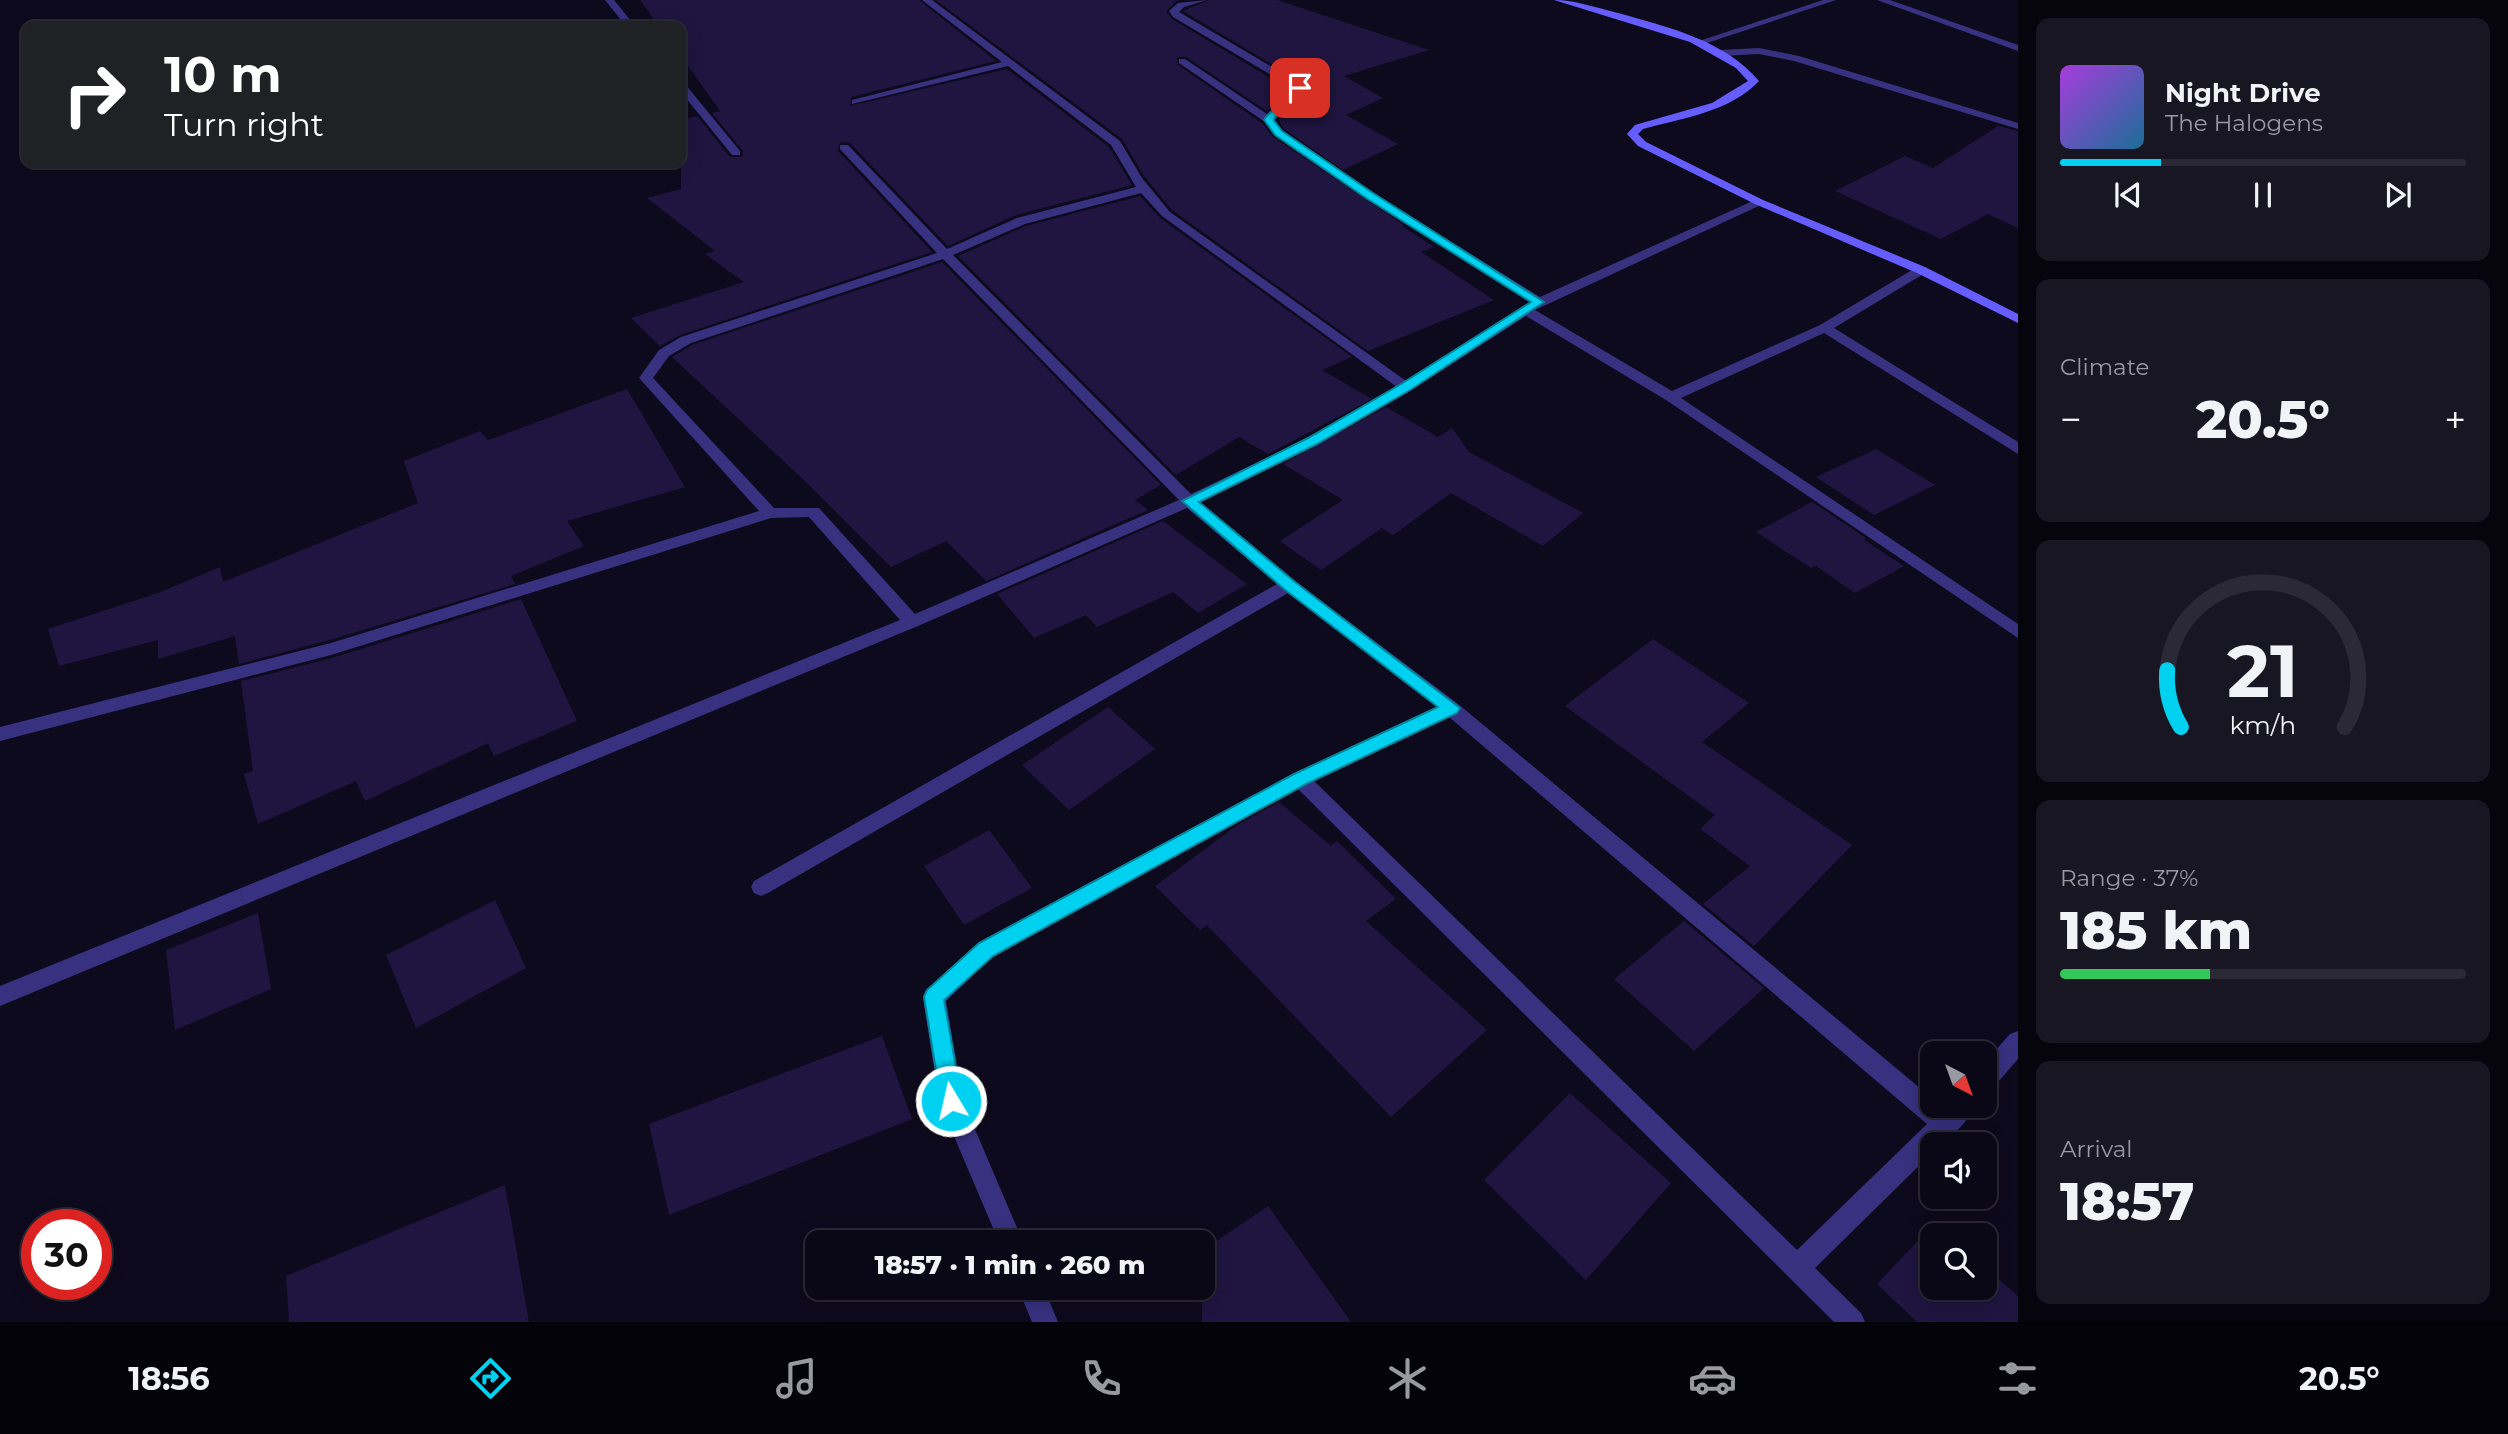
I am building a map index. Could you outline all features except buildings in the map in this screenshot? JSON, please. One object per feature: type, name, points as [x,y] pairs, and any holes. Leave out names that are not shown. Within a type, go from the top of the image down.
[{"type":"main road","points":[[1558,0],[1701,42],[1746,69],[1754,80],[1746,89],[1716,104],[1639,127],[1632,134],[1642,144],[1759,202],[1921,270],[2018,320]]},
{"type":"street","points":[[609,0],[627,21]]},
{"type":"street","points":[[926,0],[1116,143],[1121,156],[1166,214],[1406,387]]},
{"type":"street","points":[[1203,0],[1181,5],[1174,11],[1176,15],[1300,88],[1296,98],[1279,107],[1269,120]]},
{"type":"street","points":[[1701,42],[1832,0]]},
{"type":"street","points":[[1881,0],[2018,48]]},
{"type":"street","points":[[1721,53],[1759,51],[1796,58],[2018,126]]},
{"type":"street","points":[[1182,61],[1269,120],[1278,133],[1370,196],[2018,632]]},
{"type":"street","points":[[856,102],[1008,63]]},
{"type":"street","points":[[686,92],[736,153]]},
{"type":"street","points":[[844,147],[1189,501],[1289,585],[1451,708],[1946,1125]]},
{"type":"street","points":[[770,513],[646,378],[651,367],[664,353],[686,340],[946,254],[1021,221],[1145,188]]},
{"type":"street","points":[[0,996],[912,622],[1189,501],[1313,441],[1406,387],[1532,306],[1759,202]]},
{"type":"street","points":[[1671,397],[1825,328],[1921,270]]},
{"type":"street","points":[[1825,328],[2018,449]]},
{"type":"street","points":[[0,734],[331,649],[770,513],[813,512],[912,622]]},
{"type":"street","points":[[761,887],[1289,585]]},
{"type":"street","points":[[1007,1230],[951,1101],[934,997],[986,949],[1300,779],[1451,708]]},
{"type":"street","points":[[1300,779],[1852,1322]]},
{"type":"street","points":[[1997,1066],[2018,1042]]},
{"type":"street","points":[[1796,1269],[1952,1118]]},
{"type":"street","points":[[1036,1300],[1045,1322]]},
{"type":"route","points":[[951,1101],[934,997],[986,949],[1300,779],[1451,708],[1289,585],[1189,501],[1313,441],[1406,387],[1539,302],[1370,196],[1272,128],[1269,120],[1273,112],[1296,98],[1300,88]]}]
